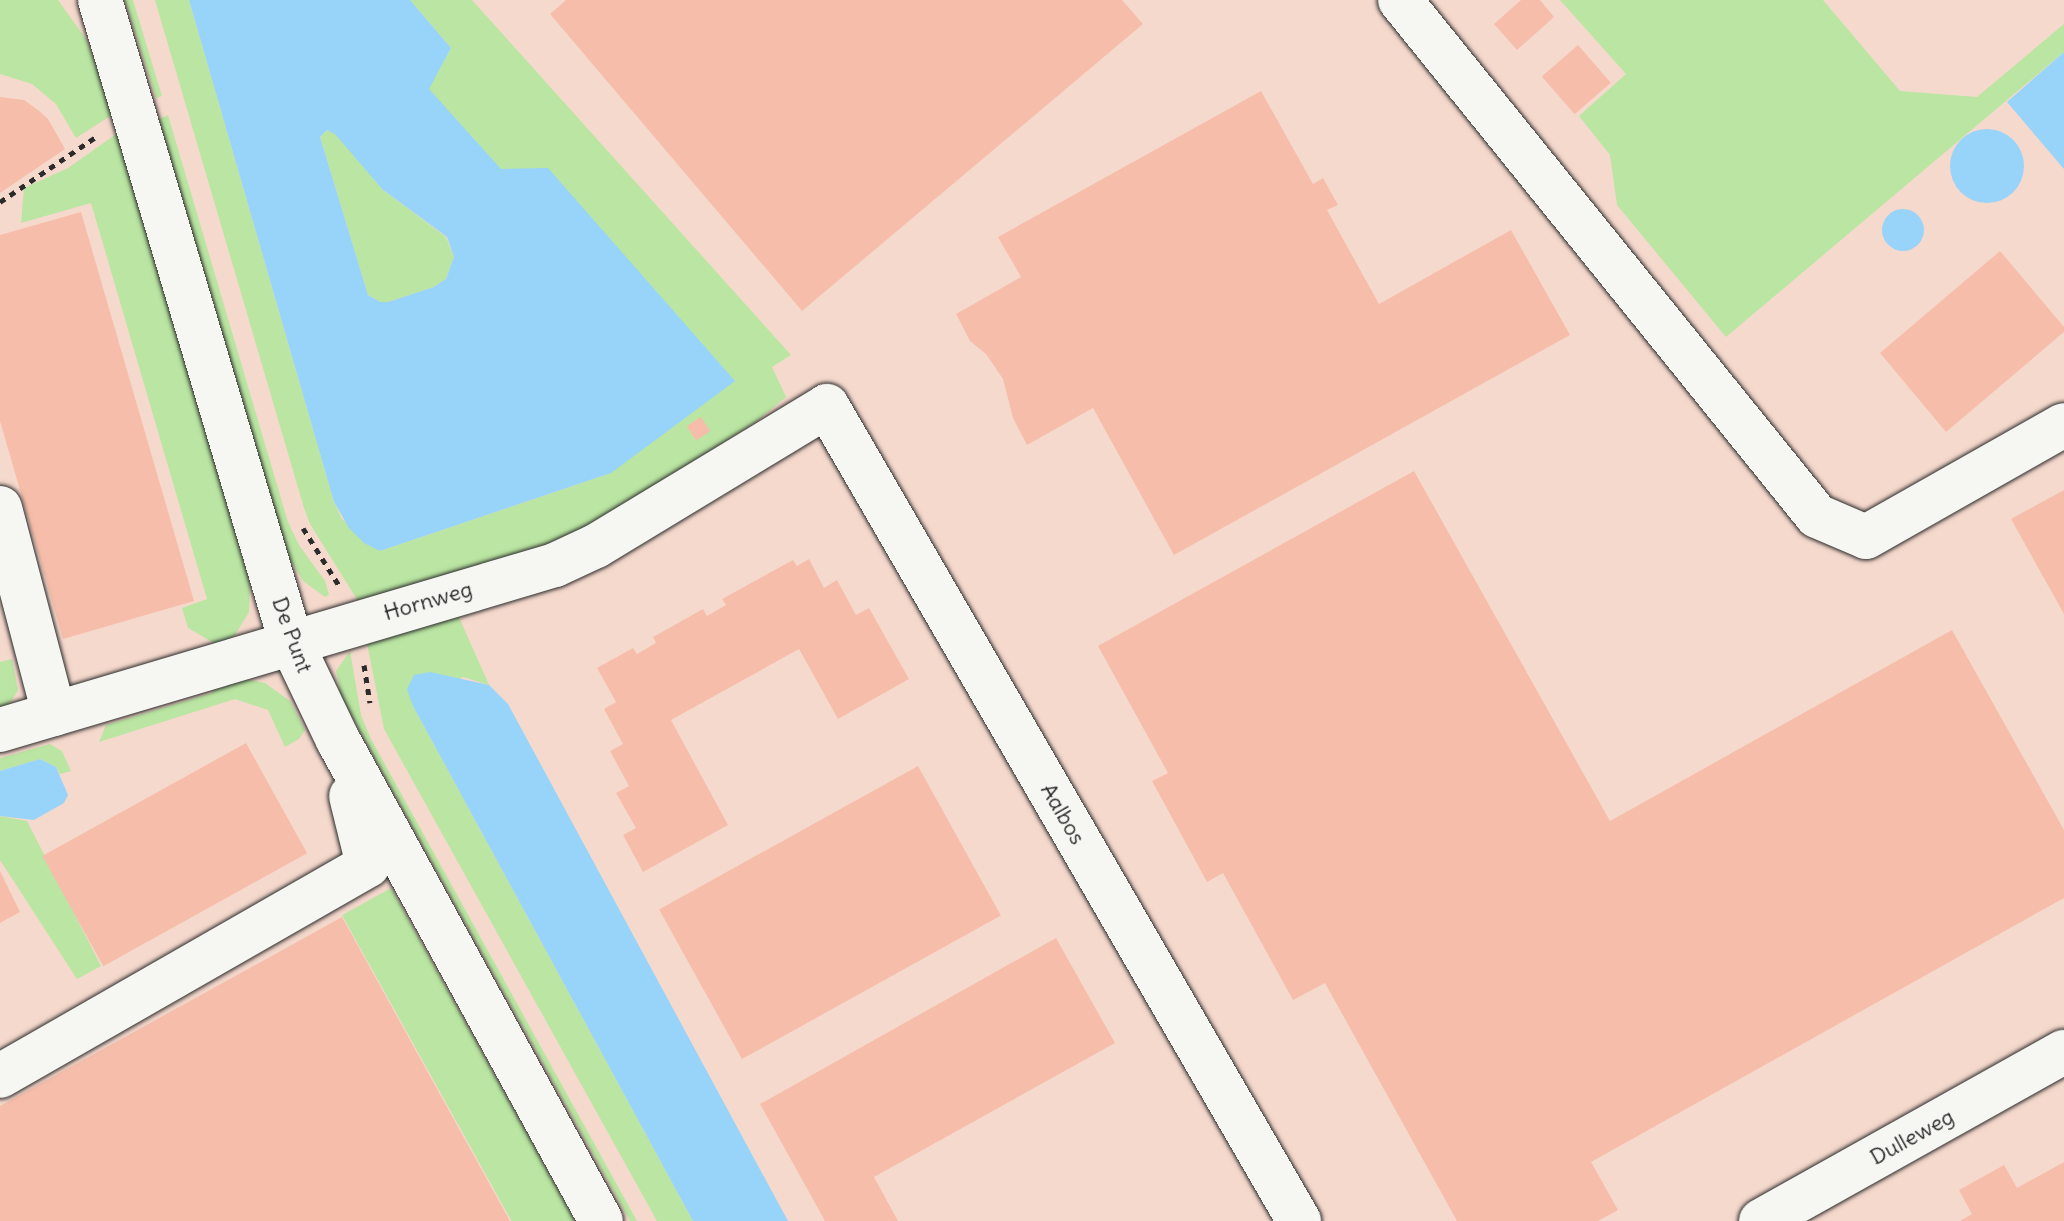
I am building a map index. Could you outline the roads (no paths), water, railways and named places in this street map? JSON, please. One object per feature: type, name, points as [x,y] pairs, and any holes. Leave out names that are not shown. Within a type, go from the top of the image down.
[{"type":"street","name":"De Punt","points":[[100,0],[291,642],[338,740],[601,1221]]},
{"type":"street","points":[[1400,0],[1817,516],[1866,537],[2064,425]]},
{"type":"street","name":"Hornweg","points":[[0,730],[555,565],[596,546],[827,406]]},
{"type":"street","name":"Aalbos","points":[[827,406],[1299,1221]]},
{"type":"street","points":[[0,508],[54,714]]},
{"type":"street","points":[[0,1076],[368,865],[338,740]]},
{"type":"street","name":"Dulleweg","points":[[1761,1221],[2064,1052]]},
{"type":"water","points":[[189,0],[410,0],[451,48],[429,89],[501,169],[548,168],[735,381],[611,473],[380,551],[364,543],[349,528],[334,502]],"holes":[[[327,130],[335,134],[382,189],[447,237],[454,257],[446,279],[434,287],[388,302],[380,302],[368,295],[320,137]]]},
{"type":"water","points":[[2064,52],[2064,169],[2007,102]]},
{"type":"water","points":[[1980,129],[1994,129],[2008,135],[2018,145],[2024,166],[2018,187],[2008,197],[1994,203],[1980,203],[1966,197],[1956,187],[1950,173],[1950,159],[1956,145],[1966,135]]},
{"type":"water","points":[[1903,209],[1918,215],[1924,230],[1918,245],[1903,251],[1888,245],[1882,230],[1888,215]]},
{"type":"water","points":[[430,672],[489,685],[508,704],[788,1221],[693,1221],[413,706],[407,689],[414,675]]},
{"type":"water","points":[[40,759],[56,767],[68,795],[64,803],[34,820],[0,816],[0,771]]}]
